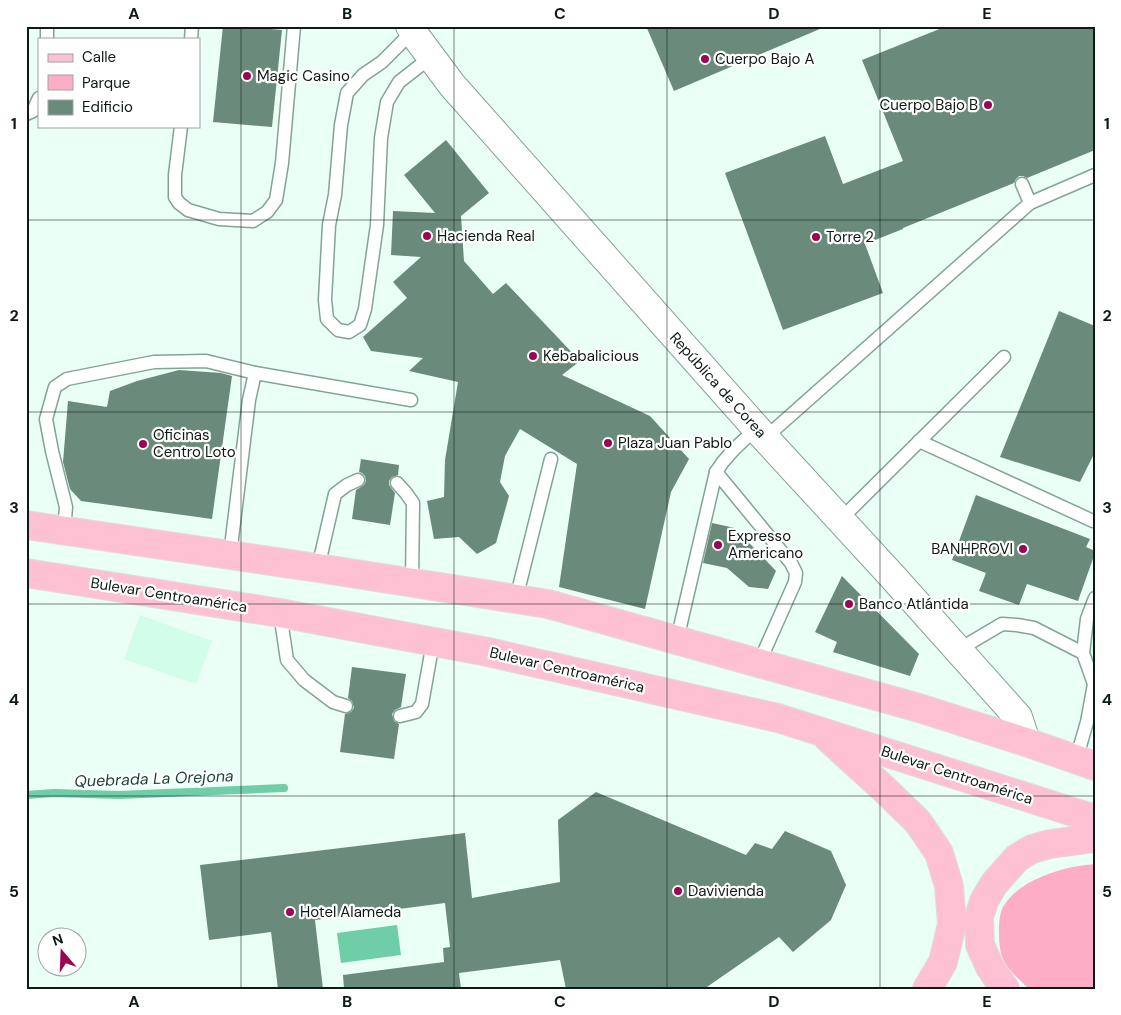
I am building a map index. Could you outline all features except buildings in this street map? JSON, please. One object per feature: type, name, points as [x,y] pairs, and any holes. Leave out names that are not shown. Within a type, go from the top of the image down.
[{"type":"main road","points":[[26,525],[548,604],[919,708],[1086,763]]},
{"type":"main road","name":"Bulevar Centroamérica","points":[[26,573],[280,613],[488,652],[778,718],[1095,819]]},
{"type":"main road","points":[[822,732],[918,822],[939,853],[949,886],[952,924],[943,962],[928,989]]},
{"type":"main road","points":[[1005,989],[990,967],[980,945],[980,916],[984,901],[990,890],[1005,870],[1032,849],[1050,844],[1095,838]]},
{"type":"street","name":"República de Corea","points":[[411,29],[452,85],[761,433],[1018,717],[1026,742]]},
{"type":"lane","points":[[181,128],[175,175],[175,197],[179,203],[188,210],[219,218],[254,220],[268,212],[276,200],[282,163],[294,26]]},
{"type":"lane","points":[[411,29],[382,62],[363,75],[347,93],[341,125],[335,195],[330,226],[325,300],[327,319],[338,330],[350,332],[360,325],[365,309],[377,225],[381,138],[387,102],[399,82],[431,57]]},
{"type":"lane","points":[[26,114],[33,111],[38,100]]},
{"type":"lane","points":[[677,640],[716,472],[723,461],[735,448],[761,433],[1030,203],[1095,174]]},
{"type":"lane","points":[[1022,184],[1030,203]]},
{"type":"lane","points":[[840,520],[1004,357]]},
{"type":"lane","points":[[64,530],[66,507],[46,420],[55,387],[68,379],[154,362],[206,361],[255,374],[411,400]]},
{"type":"lane","points":[[230,555],[249,400],[255,374]]},
{"type":"lane","points":[[919,441],[1093,521],[1095,520]]},
{"type":"lane","points":[[516,599],[551,459]]},
{"type":"lane","points":[[716,472],[791,563],[796,573],[795,582],[759,663]]},
{"type":"lane","points":[[318,568],[335,494],[358,480]]},
{"type":"lane","points":[[397,483],[413,503],[412,582]]},
{"type":"lane","points":[[1086,763],[1087,722],[1094,684],[1083,653],[1087,619],[1095,598]]},
{"type":"lane","points":[[280,613],[287,660],[304,680],[333,702],[346,706]]},
{"type":"lane","points":[[958,650],[1002,624],[1034,628],[1083,653]]},
{"type":"lane","points":[[400,716],[416,712],[422,704],[433,642]]},
{"type":"shaded area","points":[[1095,602],[1095,687],[1086,620]]},
{"type":"shaded area","points":[[140,615],[212,641],[196,684],[124,659]]},
{"type":"shaded area","points":[[397,925],[401,955],[341,963],[337,933]]},
{"type":"green space","points":[[1095,864],[1095,989],[1029,989],[1010,970],[1002,956],[999,927],[1003,907],[1010,897],[1031,882],[1057,871]]},
{"type":"waterway","name":"Quebrada La Orejona","points":[[26,795],[54,793],[119,795],[284,788]]},
{"type":"place","name":"Cuerpo Bajo A","points":[[705,59]]},
{"type":"place","name":"Magic Casino","points":[[247,76]]},
{"type":"place","name":"Cuerpo Bajo B","points":[[988,105]]},
{"type":"place","name":"Hacienda Real","points":[[427,236]]},
{"type":"place","name":"Torre 2","points":[[816,237]]},
{"type":"place","name":"Kebabalicious","points":[[533,356]]},
{"type":"place","name":"Plaza Juan Pablo","points":[[608,443]]},
{"type":"place","name":"Oficinas Centro Loto","points":[[143,444]]},
{"type":"place","name":"Expresso Americano","points":[[718,545]]},
{"type":"place","name":"BANHPROVI","points":[[1023,549]]},
{"type":"place","name":"Banco Atlántida","points":[[849,604]]},
{"type":"place","name":"Davivienda","points":[[678,891]]},
{"type":"place","name":"Hotel Alameda","points":[[290,912]]}]
